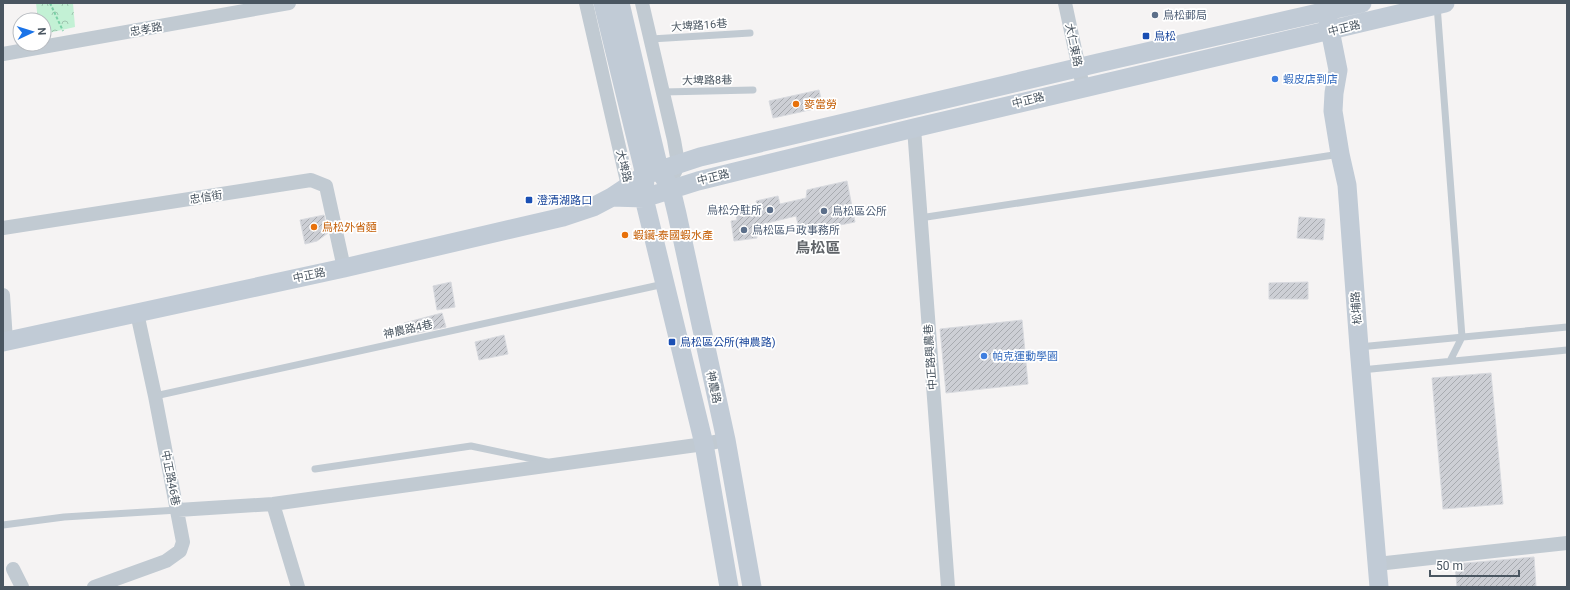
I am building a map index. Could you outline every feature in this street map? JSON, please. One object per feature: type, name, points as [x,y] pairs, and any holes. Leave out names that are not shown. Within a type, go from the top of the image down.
[{"type":"main road","name":"大埤路","points":[[603,3],[652,172],[670,188]]},
{"type":"main road","name":"大埤路","points":[[620,3],[652,172],[644,198]]},
{"type":"main road","name":"中正路","points":[[4,342],[344,268],[563,217],[593,207],[652,172],[678,163],[1326,7],[1362,3]]},
{"type":"main road","name":"中正路","points":[[612,197],[644,198],[670,188],[914,128],[1083,87],[1331,31],[1441,4]]},
{"type":"main road","name":"松埔路","points":[[1326,7],[1338,70],[1334,94],[1334,111],[1340,154],[1347,185],[1358,347],[1379,587]]},
{"type":"main road","name":"神農路","points":[[670,188],[726,440],[752,587]]},
{"type":"main road","name":"神農路","points":[[644,198],[704,444],[729,587]]},
{"type":"street","name":"忠孝路","points":[[3,54],[289,3]]},
{"type":"street","name":"大埤路","points":[[586,3],[628,186],[644,198]]},
{"type":"street","points":[[642,3],[678,163],[670,188]]},
{"type":"street","name":"大仁東路","points":[[1066,3],[1083,87]]},
{"type":"street","name":"中正路興農巷","points":[[914,128],[948,587]]},
{"type":"street","name":"忠信街","points":[[3,228],[311,180],[326,186],[344,268]]},
{"type":"street","points":[[3,295],[4,342]]},
{"type":"street","name":"中正路46巷","points":[[94,587],[166,561],[180,551],[183,542],[178,510],[137,313]]},
{"type":"street","points":[[178,510],[273,504],[726,440]]},
{"type":"street","points":[[273,504],[298,587]]},
{"type":"street","points":[[1377,564],[1567,543]]},
{"type":"street","points":[[13,570],[22,587]]},
{"type":"lane","points":[[1441,4],[1462,337],[1450,361]]},
{"type":"lane","name":"大埤路16巷","points":[[651,39],[750,33]]},
{"type":"lane","name":"大埤路8巷","points":[[663,92],[753,90]]},
{"type":"lane","points":[[920,218],[1340,154]]},
{"type":"lane","name":"神農路4巷","points":[[155,396],[666,284]]},
{"type":"lane","points":[[1358,347],[1567,327]]},
{"type":"lane","points":[[1361,370],[1567,350]]},
{"type":"lane","points":[[315,469],[471,446],[559,464]]},
{"type":"lane","points":[[3,525],[64,517],[178,510]]},
{"type":"path","points":[[50,3],[68,43]]},
{"type":"green space","points":[[36,3],[73,3],[75,27],[52,32],[52,12],[37,12]]},
{"type":"building","name":"麥當勞","points":[[819,90],[823,107],[773,118],[769,101]]},
{"type":"building","points":[[847,181],[855,222],[800,233],[796,216],[755,226],[757,238],[734,241],[731,221],[737,220],[735,208],[757,204],[756,201],[778,196],[780,204],[806,198],[807,190]]},
{"type":"building","name":"鳥松外省麵","points":[[324,215],[328,233],[317,241],[305,244],[300,220]]},
{"type":"building","points":[[1299,217],[1325,219],[1323,240],[1297,238]]},
{"type":"building","points":[[451,282],[455,307],[437,310],[433,286]]},
{"type":"building","points":[[1308,282],[1308,299],[1269,299],[1269,283]]},
{"type":"building","points":[[442,313],[446,327],[407,335],[404,323]]},
{"type":"building","name":"帕克運動學園","points":[[1022,320],[1028,384],[946,393],[940,329]]},
{"type":"building","points":[[504,335],[508,354],[479,360],[475,342]]},
{"type":"building","points":[[1491,373],[1503,504],[1443,509],[1432,378]]},
{"type":"building","points":[[1534,557],[1536,587],[1457,587],[1455,564]]},
{"type":"place","name":"鳥松郵局","points":[[1155,15]]},
{"type":"place","name":"鳥松","points":[[1146,36]]},
{"type":"place","name":"蝦皮店到店","points":[[1275,79]]},
{"type":"place","name":"麥當勞","points":[[796,104]]},
{"type":"place","name":"澄清湖路口","points":[[529,200]]},
{"type":"place","name":"鳥松分駐所","points":[[770,210]]},
{"type":"place","name":"鳥松區公所","points":[[824,211]]},
{"type":"place","name":"鳥松外省麵","points":[[314,227]]},
{"type":"place","name":"鳥松區戶政事務所","points":[[744,230]]},
{"type":"place","name":"蝦鑶-泰國蝦水產","points":[[625,235]]},
{"type":"place","name":"鳥松區公所(神農路)","points":[[672,342]]},
{"type":"place","name":"帕克運動學園","points":[[984,356]]},
{"type":"district","name":"鳥松區","points":[[818,248]]}]
